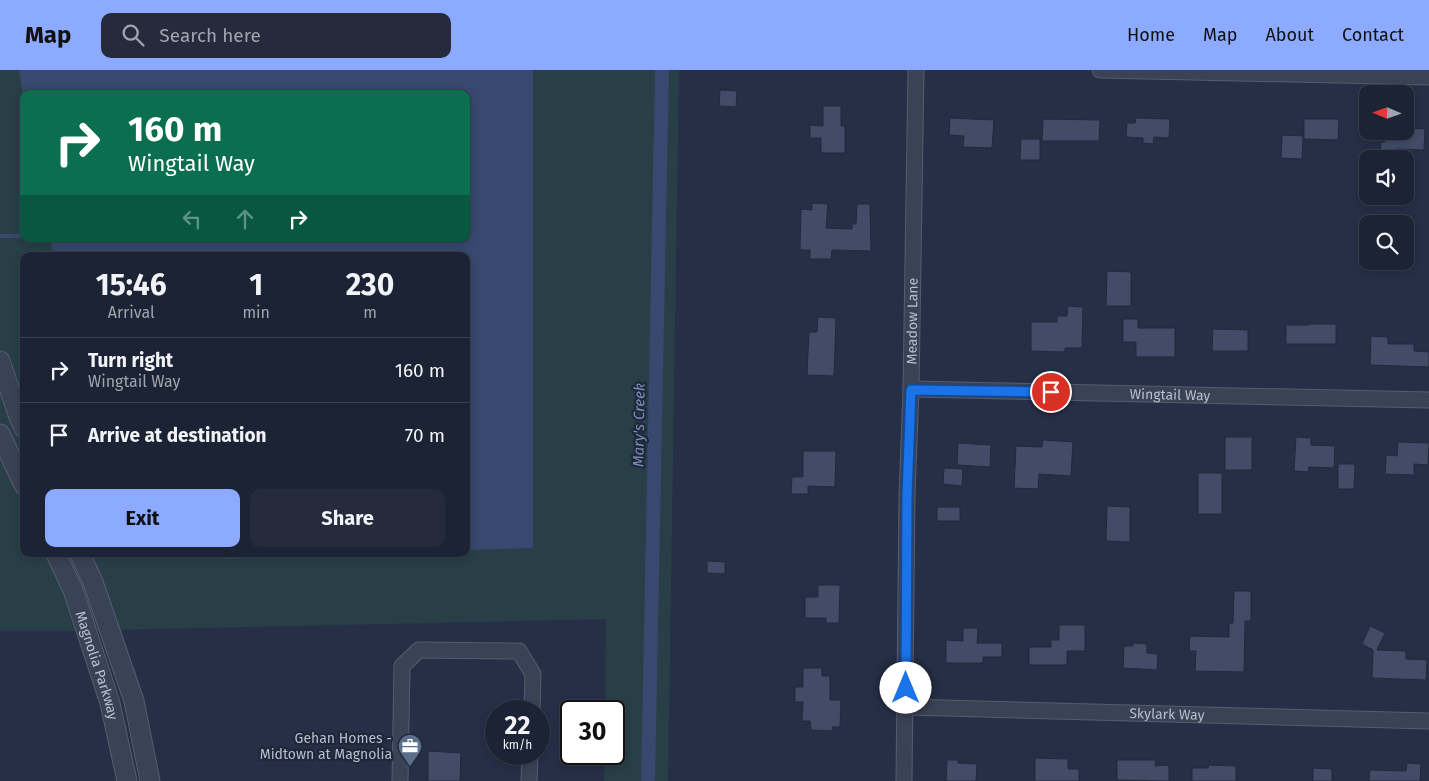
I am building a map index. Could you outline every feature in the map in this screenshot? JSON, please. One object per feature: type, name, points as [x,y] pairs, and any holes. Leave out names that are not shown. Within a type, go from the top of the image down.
[{"type":"street","name":"Meadow Lane","points":[[904,781],[907,496],[911,390],[916,70]]},
{"type":"street","points":[[1100,70],[1429,77]]},
{"type":"street","points":[[0,361],[20,417]]},
{"type":"street","name":"Wingtail Way","points":[[911,390],[1429,400]]},
{"type":"street","points":[[0,434],[20,476]]},
{"type":"street","name":"Magnolia Parkway","points":[[57,557],[73,590],[110,703],[127,781]]},
{"type":"street","name":"Magnolia Parkway","points":[[81,557],[93,582],[134,700],[150,781]]},
{"type":"street","points":[[400,781],[402,666],[419,650],[519,651],[533,674],[532,700]]},
{"type":"street","name":"Skylark Way","points":[[906,707],[1429,721]]},
{"type":"street","points":[[529,781],[530,765]]},
{"type":"shaded area","points":[[0,70],[679,70],[668,781],[604,781],[605,765],[625,765],[625,700],[605,700],[606,619],[0,631]]},
{"type":"water","points":[[19,70],[533,70],[533,548],[470,550],[470,252],[53,252],[51,242],[470,242],[470,90],[22,90]]},
{"type":"water","points":[[222,557],[281,557],[225,559]]},
{"type":"building","points":[[720,90],[737,91],[736,107],[719,106]]},
{"type":"building","points":[[823,106],[841,106],[841,126],[845,126],[845,153],[821,153],[821,138],[810,138],[810,125],[823,126]]},
{"type":"building","points":[[950,118],[994,120],[992,148],[963,147],[964,136],[949,135]]},
{"type":"building","points":[[1136,118],[1170,119],[1169,138],[1154,137],[1153,144],[1143,143],[1143,138],[1126,137],[1127,123],[1135,123]]},
{"type":"building","points":[[1043,119],[1100,120],[1099,141],[1042,141]]},
{"type":"building","points":[[1304,119],[1339,119],[1338,140],[1304,139]]},
{"type":"building","points":[[1414,128],[1425,129],[1424,150],[1380,150],[1381,142],[1385,142],[1385,140],[1414,140]]},
{"type":"building","points":[[1282,135],[1303,136],[1302,159],[1281,158]]},
{"type":"building","points":[[1021,139],[1040,139],[1040,160],[1020,160]]},
{"type":"building","points":[[812,203],[828,204],[826,228],[852,229],[852,224],[856,224],[857,204],[870,204],[871,251],[832,250],[831,259],[810,259],[810,250],[800,250],[801,209],[812,210]]},
{"type":"building","points":[[1107,271],[1131,272],[1131,306],[1106,306]]},
{"type":"building","points":[[1068,306],[1083,307],[1082,348],[1065,348],[1065,352],[1031,351],[1031,322],[1057,322],[1057,316],[1067,316]]},
{"type":"building","points":[[818,317],[836,318],[834,376],[807,375],[809,332],[817,332]]},
{"type":"building","points":[[1123,319],[1138,319],[1138,328],[1175,328],[1175,357],[1136,357],[1136,342],[1123,342]]},
{"type":"building","points":[[1336,324],[1336,344],[1286,344],[1286,325]]},
{"type":"building","points":[[1213,329],[1248,330],[1248,351],[1212,351]]},
{"type":"building","points":[[1371,336],[1388,337],[1388,344],[1414,344],[1414,351],[1429,352],[1429,367],[1370,365]]},
{"type":"building","points":[[1225,437],[1252,437],[1252,470],[1225,470]]},
{"type":"building","points":[[1296,437],[1311,438],[1311,445],[1335,446],[1334,468],[1309,467],[1308,472],[1294,471]]},
{"type":"building","points":[[1043,440],[1073,442],[1071,476],[1039,474],[1038,489],[1014,488],[1016,446],[1042,447]]},
{"type":"building","points":[[1398,442],[1429,443],[1428,465],[1414,464],[1414,475],[1385,474],[1386,455],[1397,456]]},
{"type":"building","points":[[958,443],[991,445],[990,467],[957,465]]},
{"type":"building","points":[[803,451],[836,451],[835,487],[808,486],[808,494],[791,494],[792,477],[803,477]]},
{"type":"building","points":[[1338,464],[1355,464],[1354,489],[1338,489]]},
{"type":"building","points":[[944,468],[963,469],[962,486],[943,484]]},
{"type":"building","points":[[1198,473],[1222,473],[1222,514],[1198,514]]},
{"type":"building","points":[[1107,506],[1130,507],[1130,542],[1106,541]]},
{"type":"building","points":[[937,507],[960,507],[960,521],[937,521]]},
{"type":"building","points":[[707,561],[725,562],[725,574],[707,573]]},
{"type":"building","points":[[818,585],[840,585],[839,623],[826,623],[826,618],[805,618],[805,597],[818,597]]},
{"type":"building","points":[[1234,591],[1251,591],[1251,621],[1245,621],[1244,672],[1195,671],[1196,651],[1189,651],[1190,636],[1229,637],[1229,623],[1233,623]]},
{"type":"building","points":[[1059,625],[1085,625],[1085,651],[1067,651],[1067,665],[1029,665],[1029,647],[1051,647],[1051,640],[1059,640]]},
{"type":"building","points":[[1370,626],[1385,633],[1377,650],[1406,651],[1406,659],[1427,660],[1426,680],[1372,678],[1373,650],[1362,644]]},
{"type":"building","points":[[963,628],[978,628],[977,643],[1002,643],[1002,657],[983,657],[983,663],[946,663],[946,640],[963,641]]},
{"type":"building","points":[[1133,643],[1147,644],[1147,653],[1158,654],[1157,670],[1123,668],[1124,646],[1133,646]]},
{"type":"building","points":[[803,668],[822,668],[822,676],[830,676],[830,700],[841,700],[840,727],[832,727],[833,731],[811,730],[810,721],[802,721],[803,702],[795,702],[795,687],[803,687]]},
{"type":"building","points":[[428,751],[461,753],[460,781],[428,781]]},
{"type":"building","points":[[1035,758],[1068,759],[1068,769],[1079,769],[1079,781],[1035,781]]},
{"type":"building","points":[[947,760],[958,760],[958,763],[977,764],[976,781],[946,781]]},
{"type":"building","points":[[1117,760],[1156,760],[1155,766],[1169,765],[1169,781],[1117,780]]},
{"type":"building","points":[[1407,763],[1421,764],[1420,781],[1369,781],[1370,770],[1406,771]]},
{"type":"building","points":[[1209,765],[1236,766],[1236,781],[1192,781],[1192,768],[1208,768]]},
{"type":"building","points":[[1313,768],[1332,769],[1332,781],[1313,781]]},
{"type":"waterway","name":"Mary's Creek","points":[[648,781],[662,70]]},
{"type":"waterway","points":[[0,236],[20,236]]},
{"type":"place","name":"Gehan Homes - Midtown at Magnolia","points":[[410,767]]},
{"type":"route","points":[[906,688],[907,496],[911,390],[1051,392]]}]
